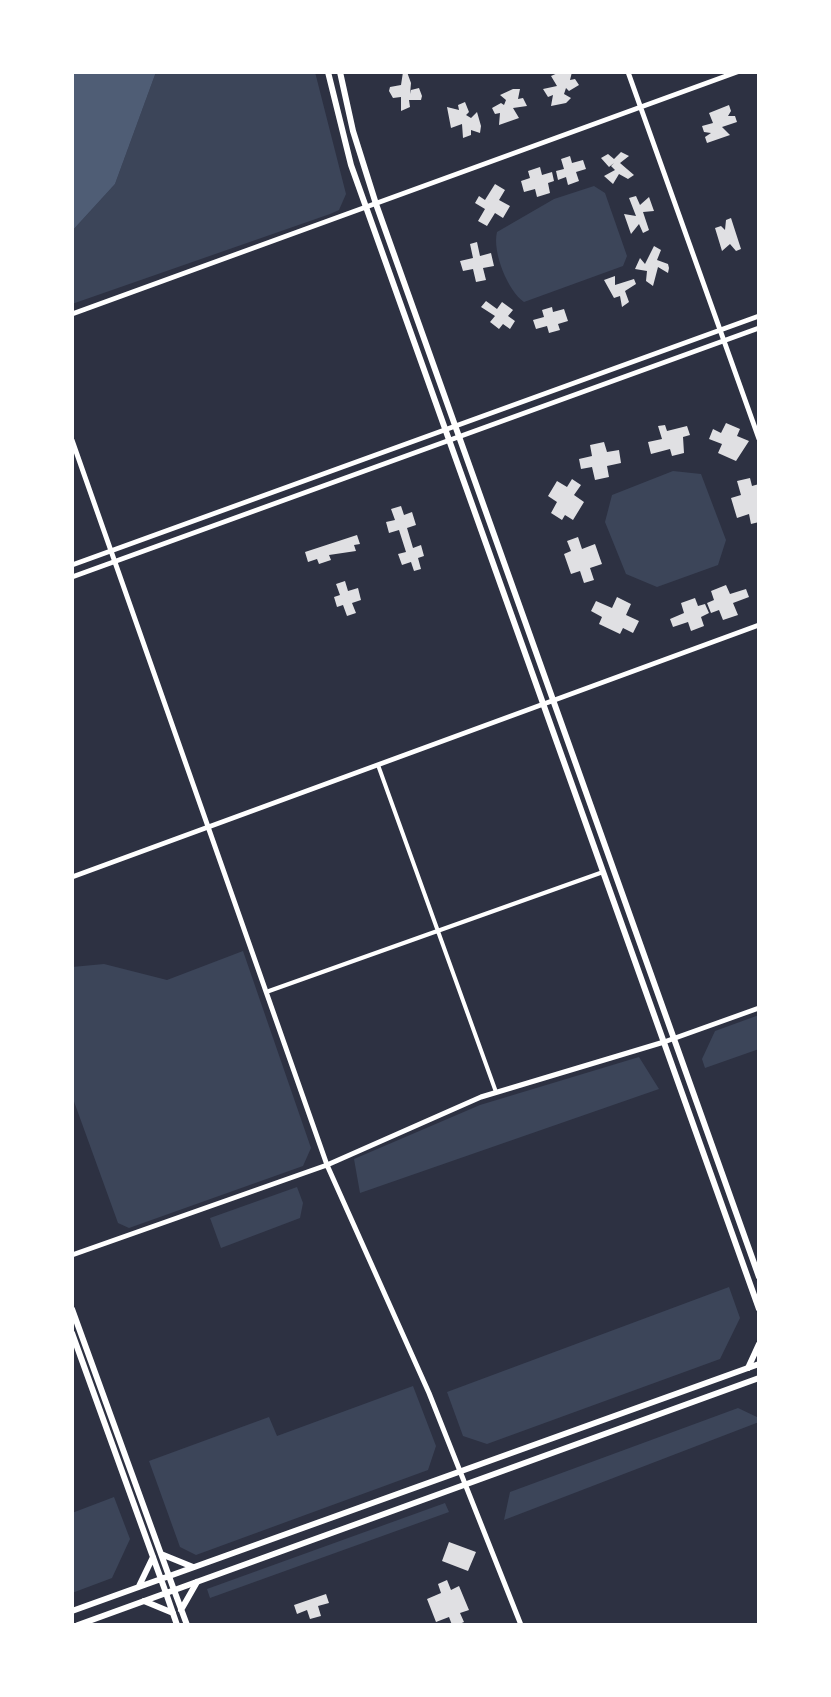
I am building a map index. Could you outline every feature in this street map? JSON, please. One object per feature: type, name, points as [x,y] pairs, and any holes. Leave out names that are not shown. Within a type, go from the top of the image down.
[{"type":"main road","points":[[328,72],[342,135],[366,208],[759,1309]]},
{"type":"main road","points":[[340,72],[353,131],[376,204],[759,1277]]},
{"type":"main road","points":[[72,1309],[187,1625]]},
{"type":"main road","points":[[72,1333],[177,1625]]},
{"type":"main road","points":[[748,1368],[759,1344]]},
{"type":"main road","points":[[72,1611],[759,1364]]},
{"type":"main road","points":[[78,1625],[756,1381]]},
{"type":"main road","points":[[161,1554],[193,1567]]},
{"type":"main road","points":[[138,1587],[153,1557]]},
{"type":"main road","points":[[181,1610],[197,1582]]},
{"type":"main road","points":[[144,1601],[173,1613]]},
{"type":"street","points":[[628,72],[759,439]]},
{"type":"street","points":[[72,314],[737,72]]},
{"type":"street","points":[[72,565],[759,316]]},
{"type":"street","points":[[72,577],[759,328]]},
{"type":"street","points":[[72,440],[269,991],[327,1165],[466,1484],[521,1625]]},
{"type":"street","points":[[72,877],[544,707],[759,625]]},
{"type":"street","points":[[378,765],[496,1092]]},
{"type":"street","points":[[269,991],[603,872]]},
{"type":"street","points":[[72,1255],[327,1165],[496,1092],[674,1039],[759,1008]]},
{"type":"shaded area","points":[[72,72],[156,72],[115,184],[72,231]]},
{"type":"shaded area","points":[[156,72],[315,72],[346,194],[339,210],[330,214],[72,304],[72,231],[115,184]]},
{"type":"shaded area","points":[[594,186],[605,193],[627,256],[623,266],[524,302],[512,289],[503,270],[497,250],[497,232],[554,199]]},
{"type":"shaded area","points":[[673,471],[701,474],[726,540],[718,565],[657,587],[626,574],[605,522],[612,495]]},
{"type":"shaded area","points":[[243,951],[311,1148],[303,1166],[129,1228],[118,1223],[72,1096],[72,967],[104,964],[167,980]]},
{"type":"shaded area","points":[[759,1015],[759,1049],[705,1068],[702,1059],[715,1031]]},
{"type":"shaded area","points":[[639,1057],[659,1089],[360,1193],[354,1159],[480,1105]]},
{"type":"shaded area","points":[[297,1187],[303,1203],[300,1218],[221,1248],[210,1218]]},
{"type":"shaded area","points":[[729,1287],[740,1318],[720,1359],[487,1444],[463,1436],[447,1392]]},
{"type":"shaded area","points":[[413,1386],[436,1446],[428,1470],[196,1555],[180,1547],[149,1461],[269,1417],[277,1436]]},
{"type":"shaded area","points":[[738,1408],[759,1418],[759,1422],[504,1520],[510,1492]]},
{"type":"shaded area","points":[[114,1497],[130,1539],[112,1578],[72,1593],[72,1513]]},
{"type":"shaded area","points":[[445,1503],[449,1512],[210,1598],[207,1589]]},
{"type":"building","points":[[403,72],[407,72],[411,83],[410,94],[411,90],[419,88],[422,96],[421,100],[409,100],[410,107],[401,111],[401,97],[393,98],[389,91],[390,87],[401,85]]},
{"type":"building","points":[[572,72],[570,80],[575,79],[579,85],[569,91],[566,88],[564,94],[571,98],[566,103],[551,106],[553,95],[548,97],[543,89],[557,86],[551,76]]},
{"type":"building","points":[[520,89],[518,99],[523,98],[527,106],[513,108],[519,118],[499,125],[500,113],[495,114],[492,108],[501,103],[504,105],[506,100],[500,95]]},
{"type":"building","points":[[465,102],[469,112],[466,115],[471,118],[477,112],[481,126],[480,133],[471,130],[471,135],[463,138],[462,124],[451,128],[447,107],[459,110],[458,105]]},
{"type":"building","points":[[729,105],[731,111],[728,116],[735,116],[737,122],[722,127],[730,135],[707,143],[705,137],[711,133],[704,132],[702,126],[713,123],[709,113]]},
{"type":"building","points":[[621,152],[629,156],[620,163],[634,175],[628,179],[619,174],[613,184],[604,176],[615,170],[611,166],[614,163],[609,167],[601,158],[608,154],[614,159]]},
{"type":"building","points":[[570,156],[572,163],[583,160],[586,169],[576,172],[579,181],[568,185],[566,177],[558,180],[556,171],[564,169],[561,159]]},
{"type":"building","points":[[540,167],[542,175],[552,172],[554,181],[548,183],[550,193],[537,197],[535,189],[524,192],[521,181],[530,178],[528,171]]},
{"type":"building","points":[[495,184],[505,190],[499,200],[510,206],[503,218],[495,213],[487,226],[478,221],[485,209],[475,203],[479,196],[485,200]]},
{"type":"building","points":[[636,196],[640,205],[649,197],[654,211],[643,212],[649,230],[643,233],[639,224],[631,234],[624,214],[636,216],[629,198]]},
{"type":"building","points":[[731,218],[741,249],[736,251],[730,244],[722,251],[715,228],[721,226],[725,230],[726,220]]},
{"type":"building","points":[[477,242],[480,256],[491,253],[494,266],[483,268],[486,280],[476,282],[473,269],[463,271],[460,261],[473,258],[470,244]]},
{"type":"building","points":[[654,246],[661,250],[657,260],[668,264],[669,268],[668,273],[658,267],[653,286],[646,281],[647,271],[635,269],[640,258],[645,264]]},
{"type":"building","points":[[615,276],[615,285],[634,279],[636,284],[625,291],[629,302],[622,307],[620,296],[614,298],[604,280]]},
{"type":"building","points":[[486,301],[497,309],[502,302],[513,310],[508,316],[515,321],[510,329],[503,324],[499,329],[490,322],[495,316],[481,307]]},
{"type":"building","points":[[552,307],[553,312],[564,309],[568,321],[558,324],[560,330],[549,333],[547,326],[536,329],[533,320],[544,317],[542,310]]},
{"type":"building","points":[[726,423],[740,429],[737,436],[749,441],[736,461],[718,453],[722,444],[709,439],[713,429],[721,433]]},
{"type":"building","points":[[665,425],[667,431],[687,426],[690,435],[683,437],[684,453],[672,456],[670,449],[651,454],[648,442],[662,439],[658,426]]},
{"type":"building","points":[[604,442],[607,452],[619,450],[621,463],[607,466],[609,477],[595,480],[592,467],[581,469],[579,459],[592,456],[590,445]]},
{"type":"building","points":[[750,478],[752,486],[759,484],[759,522],[751,524],[749,514],[737,518],[731,498],[741,495],[737,481]]},
{"type":"building","points":[[572,479],[581,485],[574,495],[584,502],[573,520],[565,515],[562,520],[551,513],[557,502],[548,496],[557,481],[567,487]]},
{"type":"building","points":[[401,506],[404,515],[412,512],[416,525],[407,528],[413,548],[421,545],[424,556],[418,558],[421,569],[414,571],[411,562],[402,565],[398,554],[406,552],[399,530],[389,533],[386,522],[395,520],[391,509]]},
{"type":"building","points":[[357,535],[360,544],[354,545],[356,551],[329,555],[331,560],[319,564],[317,559],[308,562],[305,552]]},
{"type":"building","points":[[578,537],[582,549],[595,544],[602,564],[590,568],[594,580],[584,583],[580,571],[571,574],[564,554],[571,551],[567,541]]},
{"type":"building","points":[[345,581],[348,591],[358,588],[361,600],[352,603],[356,613],[347,616],[343,605],[337,607],[334,597],[340,595],[336,584]]},
{"type":"building","points":[[726,585],[730,594],[746,589],[749,597],[733,603],[738,615],[723,620],[719,610],[711,613],[707,603],[714,600],[711,591]]},
{"type":"building","points":[[617,597],[631,604],[626,615],[639,621],[633,633],[623,628],[620,634],[599,624],[602,617],[591,611],[596,601],[612,608]]},
{"type":"building","points":[[695,598],[698,606],[705,604],[709,613],[701,617],[704,626],[691,631],[688,622],[673,627],[670,619],[684,613],[681,603]]},
{"type":"building","points":[[449,1542],[476,1552],[468,1571],[442,1561]]},
{"type":"building","points":[[447,1580],[451,1590],[459,1586],[469,1610],[460,1613],[464,1622],[457,1625],[452,1625],[449,1617],[436,1622],[427,1599],[441,1593],[438,1584]]},
{"type":"building","points":[[326,1594],[329,1603],[318,1606],[321,1616],[310,1619],[307,1610],[297,1614],[294,1605]]}]
